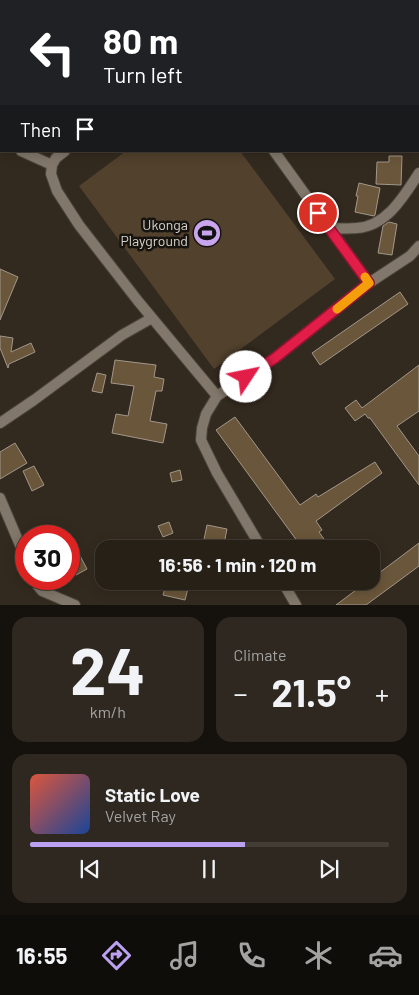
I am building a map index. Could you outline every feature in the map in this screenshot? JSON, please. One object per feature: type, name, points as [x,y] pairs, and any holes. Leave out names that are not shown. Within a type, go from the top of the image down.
[{"type":"street","points":[[23,152],[52,166]]},
{"type":"street","points":[[63,152],[56,158],[52,166],[51,174],[57,190],[75,218],[152,318],[217,396]]},
{"type":"street","points":[[275,152],[369,283]]},
{"type":"street","points":[[329,228],[358,228],[375,224],[401,200],[419,173]]},
{"type":"street","points":[[257,540],[217,473],[201,440],[206,414],[217,396],[275,358],[369,283],[410,256],[419,246]]},
{"type":"street","points":[[0,423],[122,335],[152,318]]},
{"type":"street","points":[[0,498],[15,533]]},
{"type":"street","points":[[41,590],[75,605]]},
{"type":"street","points":[[287,590],[296,605]]},
{"type":"shaded area","name":"Ukonga Playground","points":[[125,152],[241,152],[335,279],[214,369],[79,186]]},
{"type":"building","points":[[389,156],[402,156],[401,185],[376,184],[377,162],[389,162]]},
{"type":"building","points":[[359,183],[380,188],[374,216],[355,212]]},
{"type":"building","points":[[389,222],[397,224],[392,255],[378,253],[383,226]]},
{"type":"building","points":[[0,269],[18,277],[0,320]]},
{"type":"building","points":[[400,292],[408,304],[320,365],[312,353]]},
{"type":"building","points":[[0,336],[13,338],[11,352],[31,343],[35,352],[9,364],[8,368],[0,348]]},
{"type":"building","points":[[115,360],[156,365],[154,377],[164,379],[162,391],[156,391],[150,421],[167,424],[163,443],[112,433],[116,414],[128,416],[134,386],[111,383]]},
{"type":"building","points":[[419,365],[419,411],[397,426],[419,456],[419,485],[370,418],[365,414],[355,421],[345,408],[356,400],[362,408]]},
{"type":"building","points":[[97,373],[106,375],[102,393],[92,391]]},
{"type":"building","points":[[235,417],[300,505],[316,494],[318,497],[375,462],[382,473],[316,521],[322,530],[319,532],[325,540],[296,540],[216,430]]},
{"type":"building","points":[[15,443],[27,463],[0,479],[0,452]]},
{"type":"building","points":[[34,466],[44,485],[32,491],[23,471]]},
{"type":"building","points":[[180,470],[182,480],[172,482],[170,473]]},
{"type":"building","points":[[169,522],[173,533],[163,537],[158,526]]},
{"type":"building","points":[[207,525],[227,529],[225,540],[204,540]]},
{"type":"building","points":[[419,543],[419,566],[366,605],[336,605],[356,590],[380,590],[380,572]]},
{"type":"building","points":[[80,556],[87,569],[80,573]]},
{"type":"building","points":[[164,590],[188,590],[185,600],[163,595]]},
{"type":"slow traffic","points":[[337,309],[369,283],[365,277]]},
{"type":"place","name":"Ukonga Playground","points":[[207,233]]},
{"type":"route","points":[[246,377],[275,358],[369,283],[318,213]]}]
